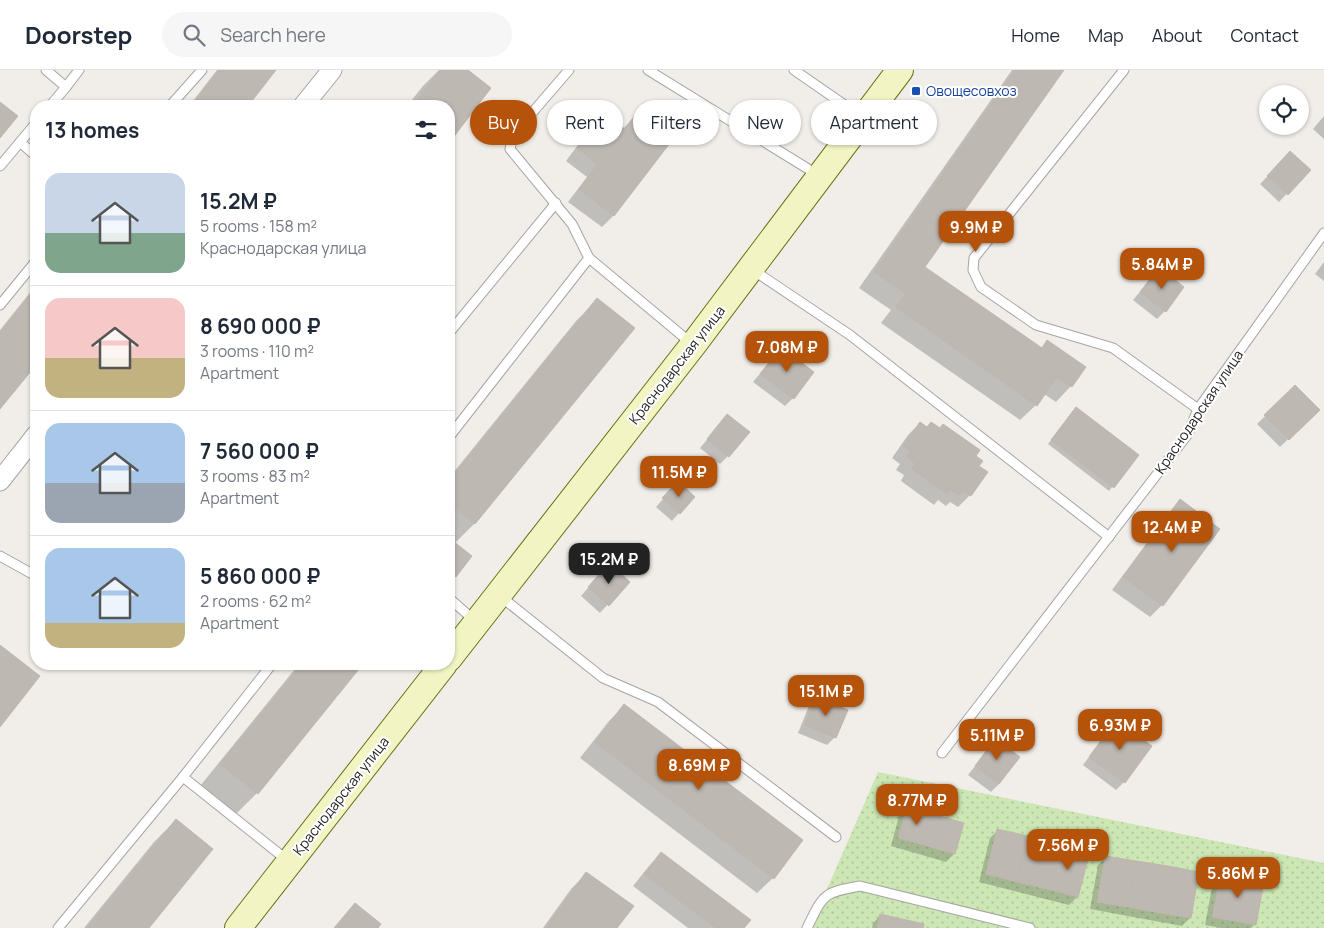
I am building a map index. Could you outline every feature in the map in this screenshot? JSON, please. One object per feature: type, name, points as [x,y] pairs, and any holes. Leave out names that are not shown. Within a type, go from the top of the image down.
[{"type":"main road","name":"Краснодарская улица","points":[[878,100],[900,70]]},
{"type":"main road","name":"Краснодарская улица","points":[[455,650],[693,345],[844,145]]},
{"type":"main road","name":"Краснодарская улица","points":[[238,928],[439,670]]},
{"type":"street","points":[[307,100],[332,70]]},
{"type":"street","points":[[0,480],[30,442]]},
{"type":"lane","points":[[46,70],[66,87]]},
{"type":"lane","points":[[55,100],[79,70]]},
{"type":"lane","points":[[175,100],[202,70]]},
{"type":"lane","points":[[569,70],[513,135],[510,150],[572,224],[589,258],[693,345]]},
{"type":"lane","points":[[648,70],[820,176]]},
{"type":"lane","points":[[794,70],[838,100]]},
{"type":"lane","points":[[1124,70],[974,258],[973,270],[981,287],[1036,325],[1113,348],[1198,409]]},
{"type":"lane","points":[[0,166],[30,130]]},
{"type":"lane","points":[[20,142],[30,151]]},
{"type":"lane","points":[[455,326],[556,203]]},
{"type":"lane","name":"Краснодарская улица","points":[[942,753],[1188,434],[1198,409],[1324,233]]},
{"type":"lane","points":[[455,429],[589,258]]},
{"type":"lane","points":[[0,305],[30,268]]},
{"type":"lane","points":[[751,269],[850,335],[1110,537]]},
{"type":"lane","points":[[0,556],[30,573]]},
{"type":"lane","points":[[498,594],[603,678],[658,702],[836,837]]},
{"type":"lane","points":[[455,603],[476,622]]},
{"type":"lane","points":[[58,928],[183,777],[267,670]]},
{"type":"lane","points":[[183,777],[289,862]]},
{"type":"lane","points":[[807,928],[821,900],[834,891],[860,886],[1030,928]]},
{"type":"green space","points":[[878,772],[1324,863],[1324,928],[810,928]]},
{"type":"building","points":[[219,70],[276,70],[253,100],[196,100]]},
{"type":"building","points":[[440,70],[468,70],[491,88],[482,100],[470,100],[470,116],[455,135],[455,100],[417,100]]},
{"type":"building","points":[[1015,70],[1064,70],[925,267],[1042,348],[1047,340],[1086,367],[1072,387],[1057,377],[1037,406],[896,307],[906,294],[874,272]]},
{"type":"building","points":[[0,102],[18,116],[0,138]]},
{"type":"building","points":[[633,118],[633,145],[668,145],[614,216],[579,189],[598,164],[577,148],[579,145],[623,145],[623,128],[625,129]]},
{"type":"building","points":[[1290,151],[1311,170],[1288,195],[1267,176]]},
{"type":"building","points":[[1159,267],[1184,287],[1166,312],[1140,292]]},
{"type":"building","points":[[30,296],[30,372],[0,409],[0,333]]},
{"type":"building","points":[[597,298],[635,328],[475,524],[455,508],[455,474]]},
{"type":"building","points":[[781,347],[814,372],[794,399],[760,374]]},
{"type":"building","points":[[1295,385],[1320,410],[1289,440],[1264,415]]},
{"type":"building","points":[[1076,407],[1139,455],[1114,488],[1051,440]]},
{"type":"building","points":[[727,414],[750,432],[729,457],[707,439]]},
{"type":"building","points":[[920,422],[927,427],[931,422],[940,428],[943,424],[980,450],[976,456],[983,461],[979,466],[988,472],[971,496],[962,490],[959,495],[950,489],[947,494],[912,469],[915,463],[907,457],[911,451],[903,446]]},
{"type":"building","points":[[678,481],[695,497],[680,514],[662,498]]},
{"type":"building","points":[[1180,499],[1220,529],[1163,606],[1123,577]]},
{"type":"building","points":[[455,543],[472,556],[455,576]]},
{"type":"building","points":[[609,563],[630,582],[609,606],[588,587]]},
{"type":"building","points":[[0,645],[40,676],[0,727]]},
{"type":"building","points":[[297,670],[358,670],[258,794],[220,764]]},
{"type":"building","points":[[816,697],[848,710],[836,738],[805,725]]},
{"type":"building","points":[[624,704],[803,840],[774,879],[595,742]]},
{"type":"building","points":[[1116,720],[1152,746],[1125,783],[1089,757]]},
{"type":"building","points":[[995,739],[1020,757],[999,784],[975,766]]},
{"type":"building","points":[[907,806],[936,815],[927,846],[898,838]]},
{"type":"building","points":[[936,815],[964,823],[955,854],[927,846]]},
{"type":"building","points":[[176,819],[213,849],[149,928],[87,928]]},
{"type":"building","points":[[997,829],[1028,836],[1017,882],[986,874]]},
{"type":"building","points":[[1028,836],[1059,844],[1047,889],[1017,882]]},
{"type":"building","points":[[1059,844],[1090,852],[1078,897],[1047,889]]},
{"type":"building","points":[[661,852],[751,920],[744,928],[716,928],[644,874]]},
{"type":"building","points":[[1105,856],[1136,861],[1128,907],[1097,902]]},
{"type":"building","points":[[1136,861],[1168,866],[1160,913],[1128,907]]},
{"type":"building","points":[[1168,866],[1199,872],[1191,918],[1160,913]]},
{"type":"building","points":[[586,872],[634,906],[617,928],[546,928]]},
{"type":"building","points":[[1221,873],[1264,881],[1256,925],[1212,917]]},
{"type":"building","points":[[355,903],[381,924],[378,928],[334,928]]},
{"type":"building","points":[[880,914],[924,924],[923,928],[877,928]]},
{"type":"place","name":"Овощесовхоз","points":[[916,91]]}]
